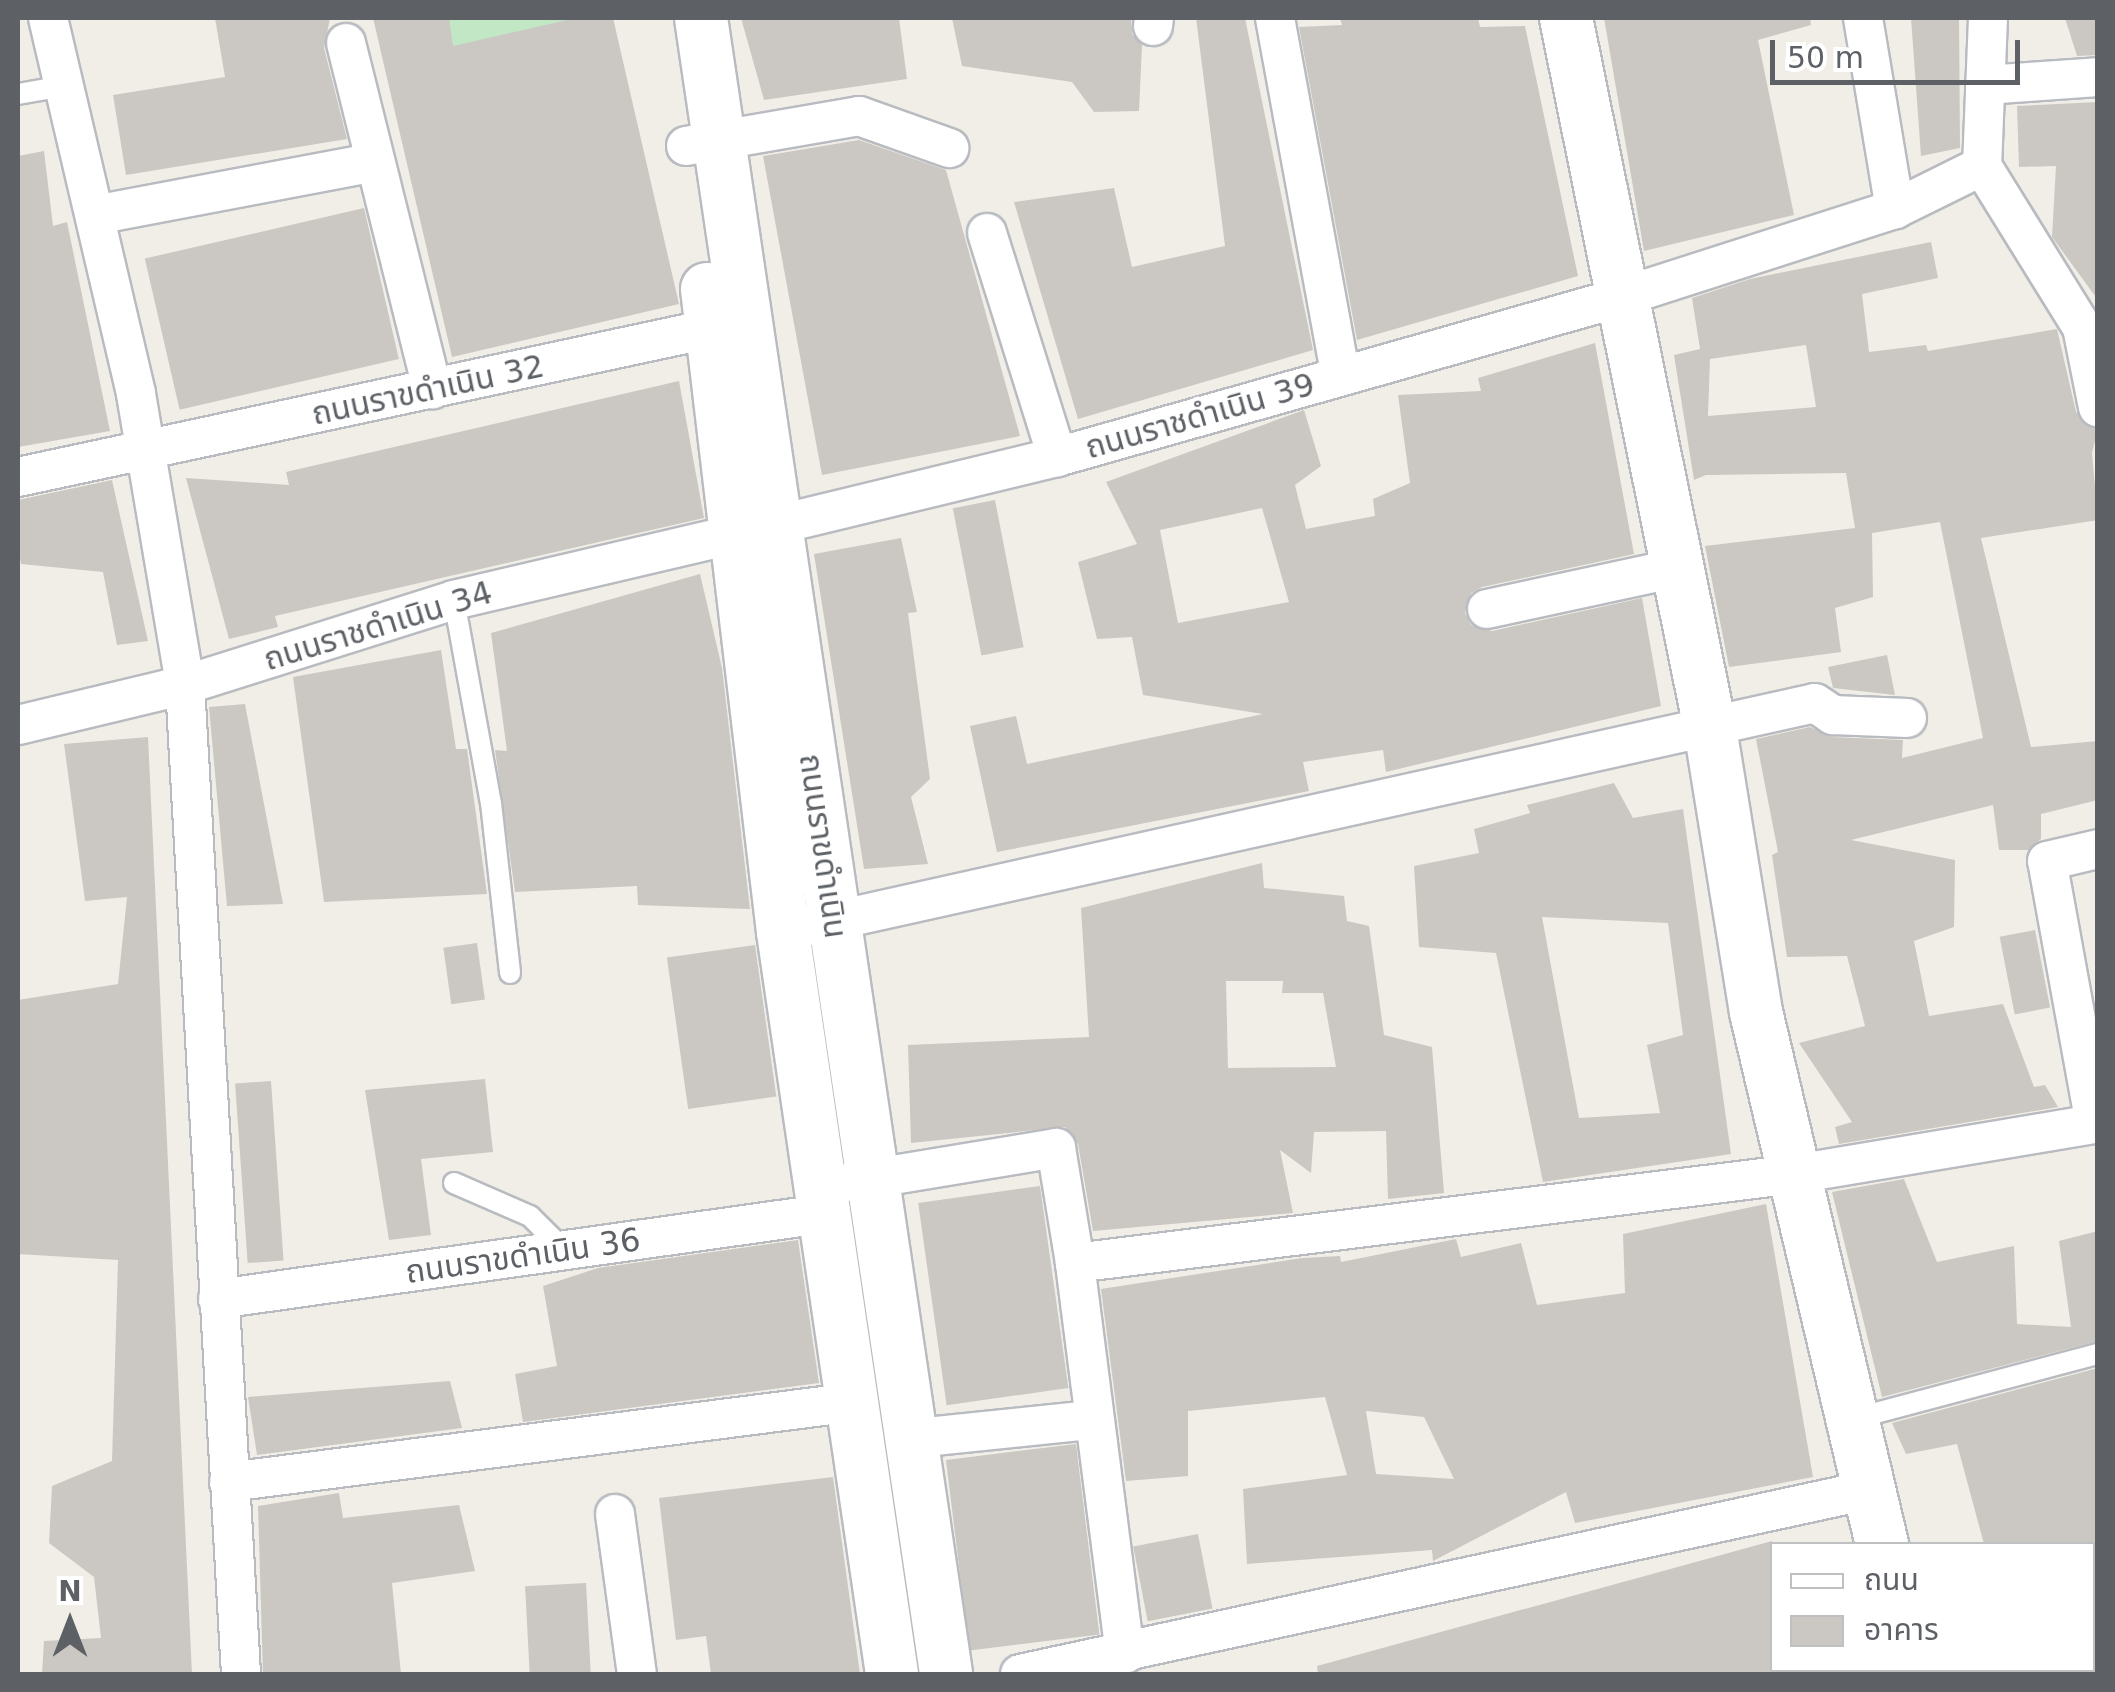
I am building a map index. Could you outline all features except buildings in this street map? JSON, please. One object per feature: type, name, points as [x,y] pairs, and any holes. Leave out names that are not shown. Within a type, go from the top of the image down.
[{"type":"main road","name":"ถนนราขดำเนิน","points":[[667,18],[702,143],[760,529],[840,1193],[854,1402],[892,1674]]},
{"type":"main road","name":"ถนนราขดำเนิน","points":[[700,18],[712,328],[760,529]]},
{"type":"main road","points":[[1566,18],[1618,298],[1710,728],[1756,1012],[1881,1542]]},
{"type":"main road","name":"ถนนราขดำเนิน","points":[[840,1193],[907,1439],[946,1674]]},
{"type":"street","points":[[48,18],[144,452],[185,686],[241,1674]]},
{"type":"street","points":[[1274,18],[1341,376]]},
{"type":"street","points":[[1863,18],[1895,209]]},
{"type":"street","points":[[1988,18],[1982,166],[2082,327],[2098,407]]},
{"type":"street","points":[[346,43],[432,389]]},
{"type":"street","points":[[1985,85],[2098,77]]},
{"type":"street","points":[[702,143],[859,116],[948,148]]},
{"type":"street","points":[[94,215],[375,162]]},
{"type":"street","name":"ถนนราชดำเนิน 39","points":[[760,529],[1057,457],[1618,298],[1895,209],[1982,166]]},
{"type":"street","points":[[987,232],[1057,457]]},
{"type":"street","name":"ถนนราขดำเนิน 32","points":[[18,477],[712,328]]},
{"type":"street","name":"ถนนราชดำเนิน 34","points":[[18,725],[185,686],[454,600],[760,529]]},
{"type":"street","points":[[1487,609],[1676,568]]},
{"type":"street","points":[[808,926],[1815,702],[1833,715],[1907,718]]},
{"type":"street","points":[[1125,1654],[1075,1264],[1796,1174],[2095,1124],[2047,862],[2098,849]]},
{"type":"street","name":"ถนนราขดำเนิน 36","points":[[218,1300],[564,1250],[1056,1148],[1075,1264]]},
{"type":"street","points":[[229,1482],[854,1402]]},
{"type":"street","points":[[907,1439],[1092,1420]]},
{"type":"street","points":[[1020,1674],[1868,1490]]},
{"type":"street","points":[[615,1514],[637,1674]]},
{"type":"lane","points":[[18,94],[64,86]]},
{"type":"lane","points":[[454,600],[491,803],[510,973]]},
{"type":"lane","points":[[454,1183],[530,1216],[564,1250]]},
{"type":"lane","points":[[1851,1419],[2098,1354]]},
{"type":"green space","points":[[436,18],[602,18],[605,33],[442,59]]}]
